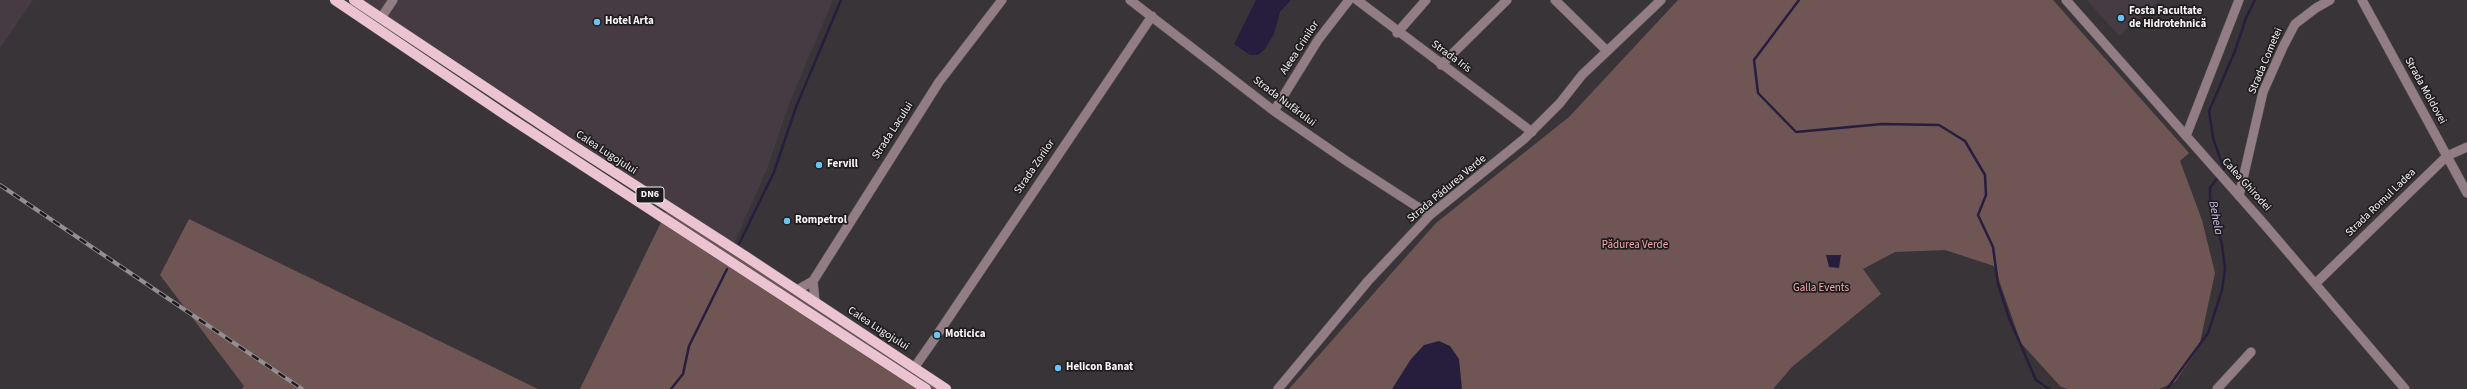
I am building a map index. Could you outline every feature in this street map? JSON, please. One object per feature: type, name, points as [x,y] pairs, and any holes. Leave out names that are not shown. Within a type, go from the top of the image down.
[{"type":"main road","name":"DN6","points":[[335,0],[523,127],[926,389]]},
{"type":"main road","name":"Calea Lugojului","points":[[354,0],[566,141],[797,290],[946,389]]},
{"type":"street","points":[[381,18],[393,0]]},
{"type":"street","name":"Strada Lacului","points":[[797,290],[813,281],[939,82],[1002,0]]},
{"type":"street","name":"Strada Nufărului","points":[[1130,0],[1274,111],[1348,162],[1430,215]]},
{"type":"street","name":"Aleea Crinilor","points":[[1274,111],[1314,45],[1349,0]]},
{"type":"street","name":"Strada Iris","points":[[1356,0],[1532,132]]},
{"type":"street","points":[[1397,32],[1426,0]]},
{"type":"street","points":[[1441,65],[1507,0]]},
{"type":"street","points":[[1555,0],[1607,51]]},
{"type":"street","name":"Strada Pădurea Verde","points":[[1278,389],[1368,281],[1430,215],[1532,132],[1560,103],[1582,75],[1661,0]]},
{"type":"street","name":"Calea Ghirodei","points":[[2066,0],[2316,283],[2405,389]]},
{"type":"street","points":[[2186,136],[2239,0]]},
{"type":"street","name":"Strada Cometei","points":[[2239,196],[2263,92],[2283,47],[2295,24],[2316,8],[2330,0]]},
{"type":"street","name":"Strada Moldovei","points":[[2362,0],[2467,193]]},
{"type":"street","name":"Strada Zorilor","points":[[914,368],[1152,16]]},
{"type":"street","name":"Strada Romul Ladea","points":[[2316,283],[2447,156],[2467,147]]},
{"type":"street","points":[[813,281],[815,302]]},
{"type":"street","points":[[2217,389],[2251,352]]},
{"type":"shaded area","points":[[0,0],[33,0],[0,48]]},
{"type":"shaded area","points":[[345,0],[833,0],[789,104],[767,169],[734,243],[666,212]]},
{"type":"shaded area","points":[[1256,0],[1291,0],[1280,12],[1274,34],[1265,49],[1258,55],[1250,55],[1234,44]]},
{"type":"shaded area","name":"Fosta Facultate de Hidrotehnică","points":[[2087,0],[2160,0],[2119,36]]},
{"type":"shaded area","points":[[1826,255],[1841,255],[1839,268],[1829,267]]},
{"type":"shaded area","points":[[1439,341],[1450,346],[1459,359],[1462,389],[1392,389],[1411,359],[1424,345]]},
{"type":"green space","name":"Pădurea Verde","points":[[1678,0],[2053,0],[2189,153],[2180,161],[2202,220],[2215,273],[2199,347],[2175,382],[2159,389],[2068,389],[2061,387],[2021,343],[1994,266],[1945,250],[1895,252],[1863,269],[1881,294],[1792,367],[1773,389],[1289,389],[1436,223],[1569,117]]},
{"type":"green space","points":[[666,212],[734,243],[952,389],[580,389]]},
{"type":"green space","points":[[189,219],[538,389],[242,389],[244,386],[160,275]]},
{"type":"waterway","points":[[739,244],[774,172],[796,107],[841,0]]},
{"type":"waterway","points":[[1799,0],[1754,60],[1758,93],[1796,132],[1882,124],[1939,125],[1965,141],[1985,175],[1986,195],[1978,215],[1993,247],[1998,284],[2009,318],[2036,380],[2049,389]]},
{"type":"waterway","name":"Behela","points":[[2167,389],[2208,333],[2222,290],[2225,269],[2222,245],[2210,198],[2210,188],[2224,169],[2213,138],[2209,111],[2235,51],[2246,18],[2255,0]]},
{"type":"waterway","points":[[671,389],[683,374],[689,346],[727,269]]},
{"type":"railway","points":[[0,185],[302,389]]},
{"type":"place","name":"Fosta Facultate de Hidrotehnică","points":[[2121,18]]},
{"type":"place","name":"Hotel Arta","points":[[597,22]]},
{"type":"place","name":"Fervill","points":[[819,165]]},
{"type":"place","name":"Rompetrol","points":[[787,221]]},
{"type":"place","name":"Moticica","points":[[937,335]]},
{"type":"place","name":"Helicon Banat","points":[[1058,368]]},
{"type":"park label","name":"Galla Events","points":[[1821,289]]}]
